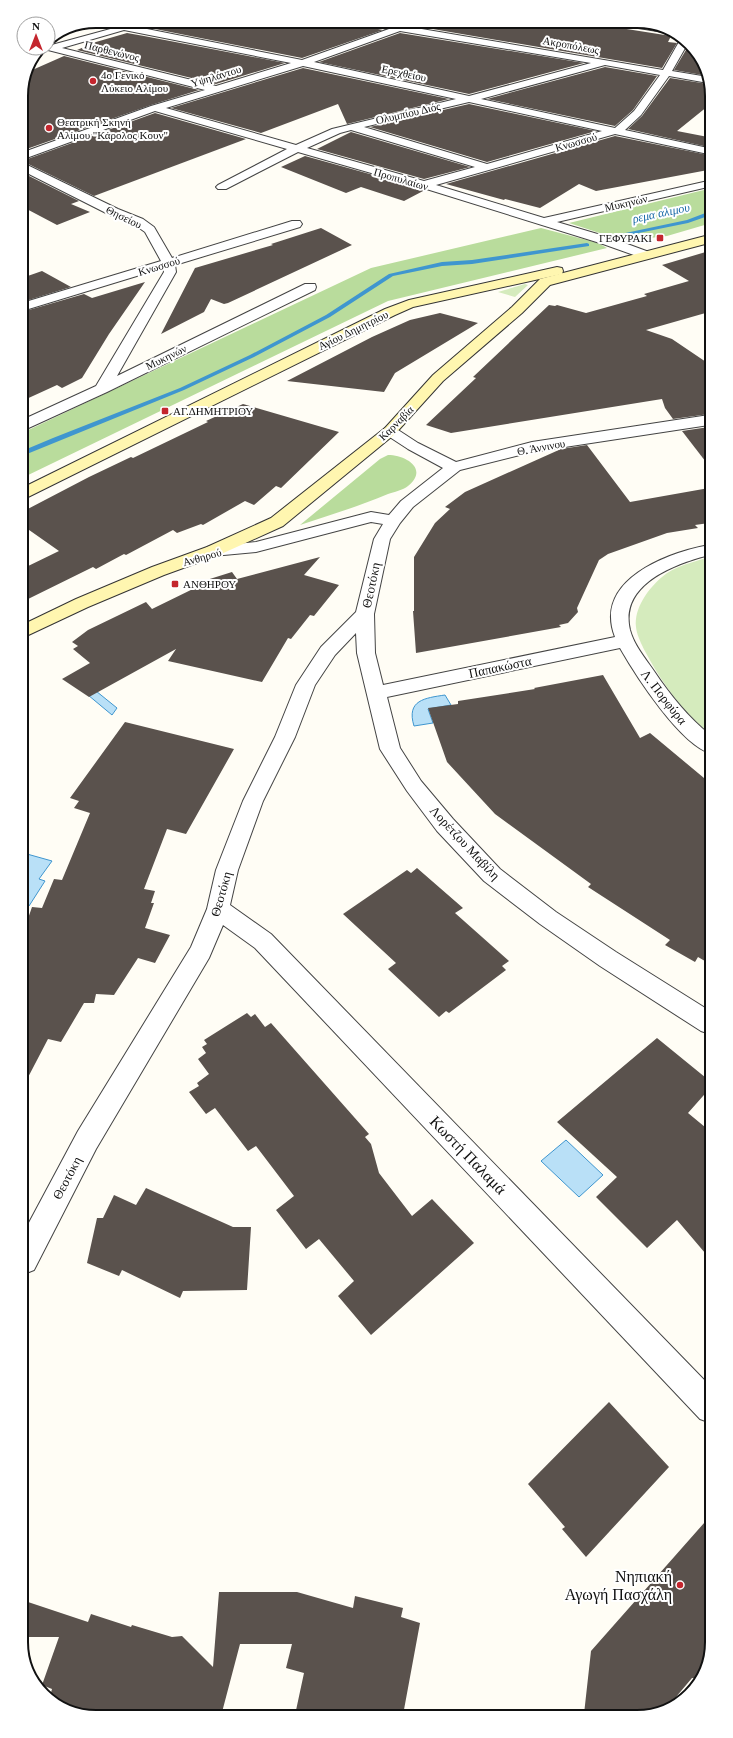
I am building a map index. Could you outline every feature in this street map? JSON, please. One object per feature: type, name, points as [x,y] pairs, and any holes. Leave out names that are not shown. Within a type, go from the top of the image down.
[{"type":"street","points":[[56,47],[124,28]]},
{"type":"street","name":"Ερεχθείου","points":[[124,28],[304,63],[618,130],[705,150]]},
{"type":"street","name":"Υψηλάντου","points":[[28,154],[155,108],[304,63],[400,28]]},
{"type":"street","name":"Ακροπόλεως","points":[[400,28],[703,79]]},
{"type":"street","name":"Κνωσσού","points":[[424,185],[618,130],[626,125],[666,73],[682,45]]},
{"type":"street","name":"Παρθενώνος","points":[[56,49],[214,89]]},
{"type":"street","name":"Ολυμπίου Διός","points":[[222,187],[336,130],[469,98],[603,63]]},
{"type":"street","name":"Προπυλαίων","points":[[155,108],[424,185],[550,223],[640,253]]},
{"type":"street","points":[[350,127],[486,167]]},
{"type":"street","name":"Θησείου","points":[[28,169],[114,212],[139,222],[150,230],[168,264]]},
{"type":"street","name":"Μυκηνών","points":[[550,223],[705,185]]},
{"type":"street","name":"Κνωσσού","points":[[28,305],[296,224]]},
{"type":"street","name":"Αγίου Δημητρίου","points":[[507,302],[545,282],[705,232]]},
{"type":"street","name":"Αγίου Δημητρίου","points":[[28,491],[408,304],[705,240]]},
{"type":"street","points":[[102,389],[170,272],[168,264]]},
{"type":"street","name":"Μυκηνών","points":[[28,423],[102,389],[310,287]]},
{"type":"street","points":[[461,293],[507,302]]},
{"type":"street","name":"Καρναβία","points":[[213,552],[277,522],[390,431],[507,302]]},
{"type":"street","name":"Θ. Άννινου","points":[[393,521],[407,504],[454,467],[532,447],[705,421]]},
{"type":"street","points":[[390,431],[413,446],[454,467]]},
{"type":"street","name":"Ανθηρού","points":[[28,629],[82,603],[158,571],[213,552],[256,547],[371,517],[393,521]]},
{"type":"street","name":"Θεοτόκη","points":[[28,1252],[87,1140],[201,951],[218,909],[227,870],[253,800],[285,737],[306,685],[328,651],[365,614],[382,539],[393,521]]},
{"type":"street","name":"Λ. Πορφύρα","points":[[705,551],[668,562],[650,572],[627,592],[621,604],[620,623],[626,641],[657,691],[681,720],[705,742]]},
{"type":"street","name":"Λορέτζου Μαβίλη","points":[[365,614],[366,653],[390,749],[414,786],[445,825],[492,875],[548,918],[608,959],[705,1021]]},
{"type":"street","name":"Παπακώστα","points":[[375,692],[626,641]]},
{"type":"street","name":"Κωστή Παλαμά","points":[[218,909],[263,941],[705,1402]]},
{"type":"green space","points":[[705,190],[705,225],[667,236],[624,241],[569,223]]},
{"type":"green space","points":[[541,228],[598,243],[607,248],[388,301],[28,475],[28,430],[371,268]]},
{"type":"green space","points":[[525,284],[528,285],[515,297],[498,292]]},
{"type":"green space","points":[[388,455],[402,457],[413,464],[416,469],[416,474],[414,480],[408,486],[401,490],[300,525],[380,459]]},
{"type":"green space","points":[[705,558],[705,730],[686,712],[667,687],[644,648],[636,627],[637,613],[647,593],[667,573],[684,565]]},
{"type":"water","points":[[96,691],[117,708],[112,715],[88,695]]},
{"type":"water","points":[[445,695],[451,705],[428,709],[433,723],[414,726],[412,717],[413,711],[419,702],[431,697]]},
{"type":"water","points":[[28,854],[52,861],[39,879],[45,881],[29,906]]},
{"type":"water","points":[[566,1140],[603,1175],[579,1197],[541,1161]]},
{"type":"building","points":[[150,28],[373,28],[383,30],[302,58]]},
{"type":"building","points":[[427,28],[620,28],[667,35],[671,37],[668,42],[677,43],[662,68]]},
{"type":"building","points":[[127,33],[285,63],[216,84],[77,50],[96,42]]},
{"type":"building","points":[[400,33],[584,63],[469,94],[319,62]]},
{"type":"building","points":[[686,49],[694,58],[701,75],[674,70]]},
{"type":"building","points":[[64,56],[199,90],[151,105],[28,149],[28,91],[30,78],[34,69]]},
{"type":"building","points":[[605,67],[657,76],[633,110],[615,126],[487,99]]},
{"type":"building","points":[[303,68],[449,99],[347,124],[338,104],[261,133],[171,108]]},
{"type":"building","points":[[670,78],[704,83],[705,108],[677,131],[705,136],[705,146],[628,129],[642,116]]},
{"type":"building","points":[[469,104],[596,131],[487,162],[370,127]]},
{"type":"building","points":[[155,113],[246,139],[94,196],[28,164],[28,159]]},
{"type":"building","points":[[351,132],[470,167],[424,179],[317,149]]},
{"type":"building","points":[[615,136],[705,154],[705,171],[596,191],[579,184],[540,208],[446,184]]},
{"type":"building","points":[[305,156],[425,190],[404,201],[361,187],[346,193],[281,167]]},
{"type":"building","points":[[28,176],[79,201],[71,204],[90,212],[57,225],[28,210]]},
{"type":"building","points":[[321,228],[352,245],[228,303],[224,304],[211,299],[204,312],[161,334],[195,268],[273,245],[271,244]]},
{"type":"building","points":[[705,252],[705,313],[646,330],[672,339],[705,361],[705,415],[673,419],[665,408],[662,399],[451,433],[426,425],[476,378],[473,377],[549,305],[557,305],[586,313],[647,296],[644,294],[689,281],[662,265]]},
{"type":"building","points":[[42,271],[71,287],[28,300],[28,276]]},
{"type":"building","points":[[145,282],[109,334],[82,378],[62,388],[57,385],[28,398],[28,310],[84,294],[92,298]]},
{"type":"building","points":[[440,313],[478,323],[395,373],[384,392],[287,381],[372,337],[410,320]]},
{"type":"building","points":[[243,404],[339,432],[281,488],[276,486],[254,505],[245,501],[203,525],[201,524],[177,533],[173,530],[126,555],[124,554],[96,569],[93,567],[28,599],[28,566],[59,551],[28,529],[28,509],[89,477],[131,457],[133,458],[208,422],[206,421]]},
{"type":"building","points":[[705,428],[705,461],[682,431]]},
{"type":"building","points":[[587,445],[630,502],[705,489],[705,524],[695,525],[698,528],[667,533],[608,554],[599,560],[577,608],[578,612],[568,623],[559,625],[561,627],[416,653],[413,611],[414,557],[435,523],[450,509],[445,507],[465,492],[561,449]]},
{"type":"building","points":[[320,557],[304,575],[339,585],[314,616],[310,615],[291,639],[288,638],[262,682],[168,661],[176,649],[89,697],[62,679],[90,663],[73,649],[78,646],[72,642],[88,630],[146,602],[152,609],[199,586],[197,583],[232,572],[237,579]]},
{"type":"building","points":[[603,675],[640,738],[650,733],[705,779],[705,961],[698,957],[695,962],[665,945],[670,940],[588,887],[591,884],[495,814],[447,762],[428,708],[458,704],[458,701],[535,689],[534,688]]},
{"type":"building","points":[[125,722],[234,749],[186,834],[167,829],[144,889],[155,891],[151,903],[154,903],[145,928],[170,935],[155,963],[138,958],[114,995],[96,994],[94,1003],[84,1003],[61,1042],[48,1039],[28,1077],[28,919],[32,907],[42,908],[54,879],[62,880],[90,813],[74,808],[79,801],[70,798]]},
{"type":"building","points":[[417,868],[463,908],[455,913],[509,961],[502,966],[506,970],[449,1013],[446,1011],[439,1017],[388,969],[396,963],[343,914],[407,870],[411,873]]},
{"type":"building","points":[[247,1013],[251,1017],[255,1014],[265,1027],[271,1023],[369,1134],[365,1137],[371,1144],[379,1173],[412,1216],[432,1199],[474,1243],[371,1335],[338,1296],[354,1281],[319,1239],[306,1249],[276,1210],[294,1196],[256,1146],[248,1151],[215,1108],[206,1114],[189,1092],[199,1086],[197,1083],[209,1074],[198,1059],[206,1053],[202,1047],[207,1044],[204,1040]]},
{"type":"building","points":[[657,1038],[705,1077],[705,1094],[688,1113],[705,1127],[705,1253],[677,1220],[647,1248],[596,1197],[617,1177],[557,1122]]},
{"type":"building","points":[[146,1188],[233,1227],[251,1227],[247,1290],[183,1291],[180,1298],[122,1270],[119,1276],[87,1263],[97,1218],[103,1218],[114,1195],[136,1205]]},
{"type":"building","points":[[609,1402],[669,1467],[586,1557],[562,1529],[565,1527],[528,1484]]},
{"type":"building","name":"Νηπιακή Αγωγή Πασχάλη","points":[[705,1522],[705,1642],[703,1660],[695,1678],[692,1678],[674,1699],[651,1709],[584,1710],[591,1651]]},
{"type":"building","points":[[219,1592],[297,1592],[353,1608],[355,1596],[403,1608],[401,1617],[420,1623],[404,1710],[296,1710],[304,1673],[286,1668],[292,1644],[240,1644],[223,1710],[91,1710],[82,1709],[62,1701],[51,1693],[52,1689],[42,1684],[59,1637],[28,1637],[28,1602],[88,1622],[91,1614],[131,1627],[132,1625],[172,1637],[182,1636],[213,1667]]},
{"type":"waterway","name":"ρεμα αλιμου","points":[[619,235],[688,221],[705,215]]},
{"type":"waterway","points":[[28,451],[55,439],[182,389],[252,356],[328,316],[391,275],[442,264],[472,262],[587,245]]},
{"type":"place","name":"4ο Γενικό Λύκειο Αλίμου","points":[[93,81]]},
{"type":"place","name":"Θεατρική Σκηνή Αλίμου \"Κάρολος Κουν\"","points":[[49,128]]},
{"type":"place","name":"ΓΕΦΥΡΑΚΙ","points":[[660,238]]},
{"type":"place","name":"ΑΓ.ΔΗΜΗΤΡΙΟΥ","points":[[165,411]]},
{"type":"place","name":"ΑΝΘΗΡΟΥ","points":[[175,584]]},
{"type":"place","name":"Νηπιακή Αγωγή Πασχάλη","points":[[680,1585]]}]
